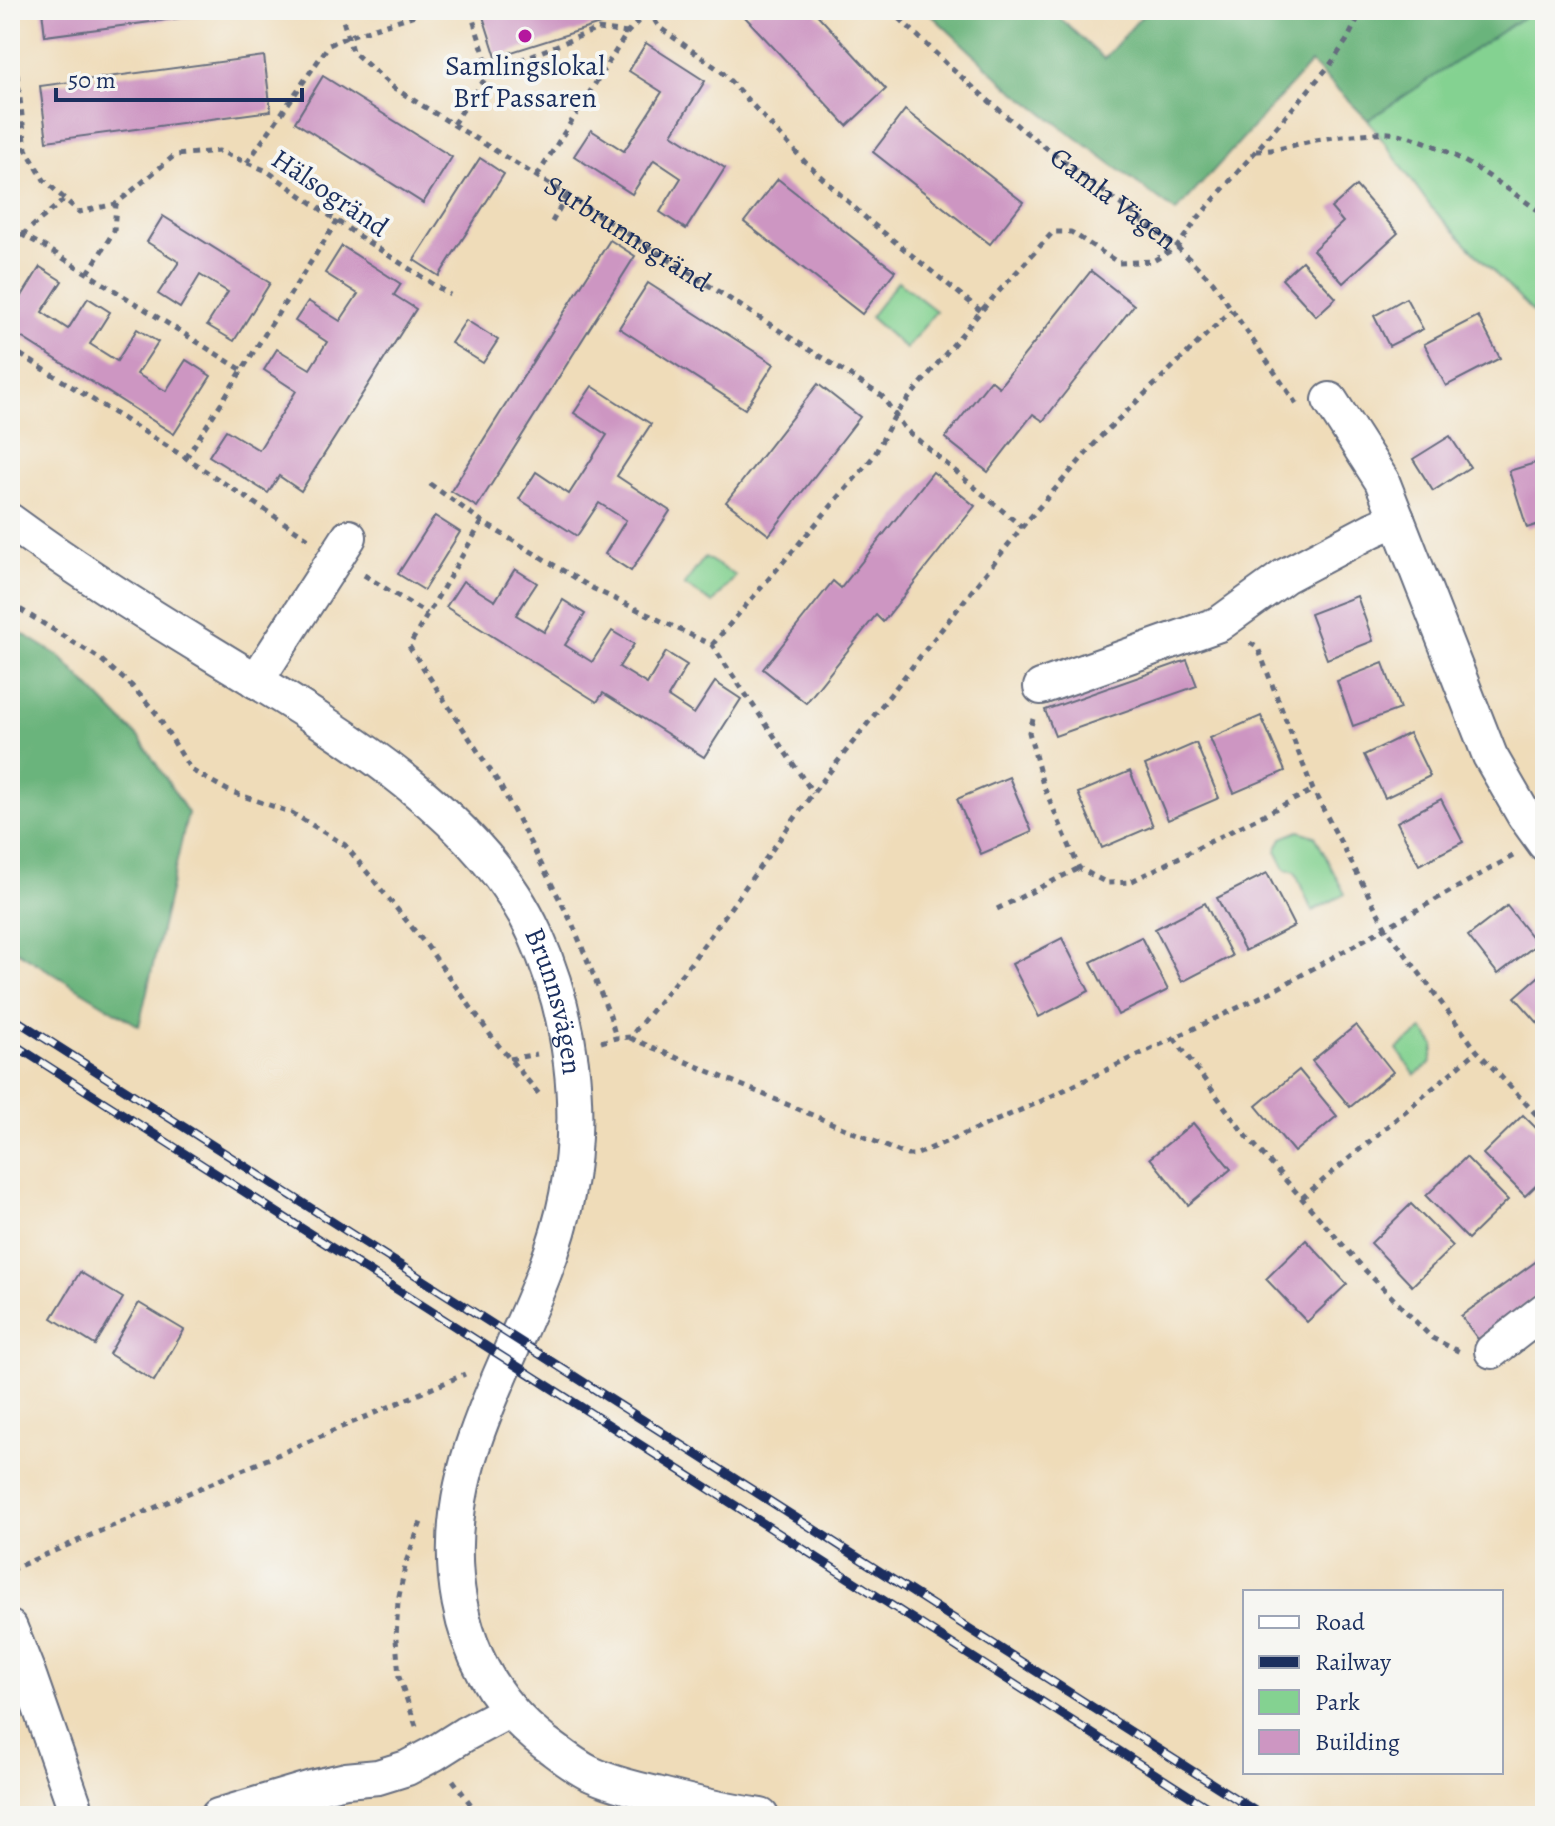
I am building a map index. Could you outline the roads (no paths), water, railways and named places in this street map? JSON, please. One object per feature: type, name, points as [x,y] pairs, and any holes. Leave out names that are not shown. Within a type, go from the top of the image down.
[{"type":"street","points":[[1317,407],[1382,481],[1490,756],[1543,841]]},
{"type":"street","points":[[1041,687],[1219,624],[1285,576],[1397,519]]},
{"type":"street","name":"Brunnsvägen","points":[[10,521],[151,616],[342,734],[449,819],[495,869],[517,899],[547,961],[556,991],[569,1049],[574,1134],[570,1181],[559,1229],[475,1437],[459,1495],[455,1542],[457,1590],[463,1624],[491,1686],[531,1732],[563,1757],[589,1773],[626,1786],[761,1816]]},
{"type":"street","points":[[256,681],[343,547]]},
{"type":"street","points":[[1492,1351],[1545,1310]]},
{"type":"street","points":[[10,1628],[78,1816]]},
{"type":"street","points":[[218,1816],[315,1787],[378,1777],[407,1768],[510,1710]]},
{"type":"railway","points":[[10,1016],[1263,1816]]},
{"type":"railway","points":[[10,1042],[1221,1816]]},
{"type":"place","name":"Samlingslokal Brf Passaren","points":[[525,36]]}]
